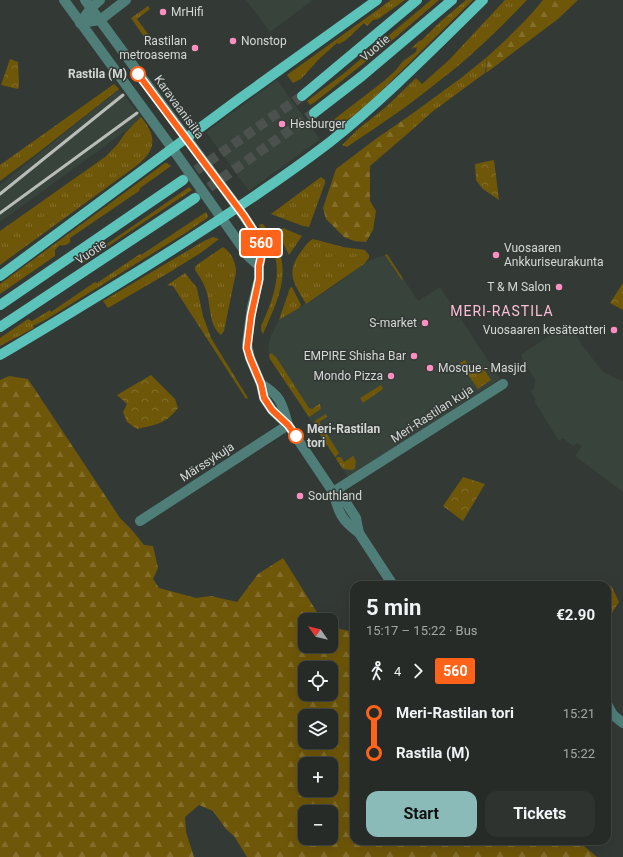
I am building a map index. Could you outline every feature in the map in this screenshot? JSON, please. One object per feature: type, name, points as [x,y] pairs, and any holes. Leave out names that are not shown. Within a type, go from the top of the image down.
[{"type":"main road","points":[[0,276],[172,148],[377,0]]},
{"type":"main road","name":"Vuotie","points":[[302,96],[417,0]]},
{"type":"main road","name":"Vuotie","points":[[314,113],[362,76],[452,0]]},
{"type":"main road","points":[[0,355],[50,326],[223,218],[329,142],[372,107],[483,0]]},
{"type":"main road","name":"Vuotie","points":[[0,305],[183,180]]},
{"type":"main road","name":"Vuotie","points":[[0,327],[195,198]]},
{"type":"street","points":[[64,0],[249,256],[259,266]]},
{"type":"street","points":[[80,23],[88,4],[100,0]]},
{"type":"street","points":[[80,23],[100,20],[126,0]]},
{"type":"street","name":"Karavaanisilta","points":[[88,4],[238,208],[263,248],[247,344],[250,358],[261,384],[274,391],[281,402],[288,425]]},
{"type":"street","name":"Meri-Rastilan kuja","points":[[333,492],[503,384]]},
{"type":"street","points":[[288,425],[333,492],[347,504],[352,511],[356,518],[359,533],[390,581]]},
{"type":"street","name":"Märssykuja","points":[[140,521],[288,425]]},
{"type":"street","points":[[611,715],[623,722]]},
{"type":"shaded area","points":[[246,0],[313,0],[270,32]]},
{"type":"shaded area","points":[[277,80],[320,139],[249,191],[206,132]]},
{"type":"shaded area","points":[[119,89],[141,117],[134,125],[0,222],[0,185]]},
{"type":"shaded area","points":[[387,254],[418,301],[440,287],[500,379],[348,477],[270,359],[268,348],[270,338],[279,320],[331,288],[368,261]]},
{"type":"shaded area","points":[[570,322],[581,344],[603,372],[623,381],[623,492],[575,456],[582,446],[577,443],[573,446],[563,438],[559,441],[534,401],[536,400],[530,391],[534,388],[535,379],[522,359],[522,354]]},
{"type":"green space","points":[[391,0],[405,0],[378,19],[373,20],[367,26],[364,23],[346,40],[339,44],[337,43],[319,59],[301,79],[293,83],[287,75]]},
{"type":"green space","points":[[431,0],[439,0],[389,43],[310,105],[307,101],[343,74]]},
{"type":"green space","points":[[466,0],[473,0],[374,98],[357,113],[332,131],[327,129],[326,126],[328,124],[384,81],[403,61],[416,52],[417,47],[411,49]]},
{"type":"green space","points":[[505,0],[527,0],[474,52],[451,72],[394,115],[347,147],[342,145],[357,130],[386,107],[416,78],[422,84],[449,60]]},
{"type":"green space","points":[[543,0],[578,0],[558,19],[486,73],[487,57],[516,30]]},
{"type":"green space","points":[[148,6],[150,9],[137,19],[151,38],[147,41],[131,18]]},
{"type":"green space","points":[[487,57],[485,73],[432,112],[413,129],[413,118],[409,116]]},
{"type":"green space","points":[[10,59],[18,62],[18,89],[1,85]]},
{"type":"green space","points":[[114,84],[119,89],[0,181],[0,165]]},
{"type":"green space","points":[[409,116],[413,118],[413,129],[370,166],[370,201],[376,211],[373,230],[366,242],[354,241],[344,237],[326,219],[323,208],[336,169]]},
{"type":"green space","points":[[141,117],[151,133],[152,146],[150,152],[132,169],[0,265],[0,231],[105,157]]},
{"type":"green space","points":[[494,160],[499,200],[483,189],[476,180],[475,164]]},
{"type":"green space","points":[[165,163],[171,166],[140,188],[139,191],[70,238],[70,242],[68,244],[60,245],[55,250],[55,256],[0,294],[0,284]]},
{"type":"green space","points":[[321,177],[325,180],[325,183],[309,227],[271,214]]},
{"type":"green space","points":[[189,187],[192,190],[83,263],[81,262]]},
{"type":"green space","points":[[206,212],[208,216],[207,218],[187,232],[47,319],[33,326],[34,328],[0,346],[0,338],[28,319],[32,321],[50,310],[51,312],[95,282],[97,283]]},
{"type":"green space","points":[[263,224],[272,237],[279,251],[283,272],[282,283],[276,304],[263,334],[261,326],[273,296],[277,276],[277,265],[271,245],[259,225]]},
{"type":"green space","points":[[283,228],[302,236],[289,255],[279,235],[279,231]]},
{"type":"green space","points":[[213,237],[219,239],[202,252],[170,272],[108,308],[103,301],[204,241]]},
{"type":"green space","points":[[313,239],[343,247],[365,250],[369,255],[369,258],[364,264],[306,304],[295,285],[292,274],[293,267],[300,253],[307,243]]},
{"type":"green space","points":[[223,247],[232,258],[236,272],[224,331],[221,335],[214,326],[208,295],[203,282],[195,270],[195,267]]},
{"type":"green space","points":[[387,254],[403,279],[402,280],[385,255]]},
{"type":"green space","points":[[185,273],[197,288],[203,316],[211,338],[248,398],[246,399],[173,286],[167,285]]},
{"type":"green space","points":[[623,283],[623,310],[610,303]]},
{"type":"green space","points":[[292,287],[301,305],[299,308],[279,320],[290,288]]},
{"type":"green space","points":[[271,353],[276,357],[309,408],[312,409],[320,404],[321,409],[309,417],[270,359],[269,355]]},
{"type":"green space","points":[[465,360],[473,372],[482,366],[491,380],[478,389],[460,363]]},
{"type":"green space","points":[[151,375],[175,399],[178,408],[164,421],[155,425],[137,429],[127,422],[123,412],[127,404],[117,395]]},
{"type":"green space","points":[[9,376],[28,379],[120,518],[144,545],[153,546],[158,568],[153,579],[159,588],[196,598],[211,596],[237,602],[258,574],[283,558],[317,613],[298,613],[298,653],[338,653],[338,628],[350,631],[350,845],[583,845],[597,857],[247,857],[234,836],[226,829],[213,811],[199,805],[185,817],[186,832],[194,857],[0,857],[0,380]]},
{"type":"green space","points":[[381,385],[383,389],[363,403],[360,398]]},
{"type":"green space","points":[[326,414],[327,417],[319,422],[339,453],[335,457],[313,424],[316,420]]},
{"type":"green space","points":[[353,456],[356,461],[355,468],[353,470],[343,469],[336,459],[337,457],[341,457],[344,462]]},
{"type":"green space","points":[[463,477],[485,484],[463,521],[443,506]]},
{"type":"green space","points":[[611,586],[612,587],[619,602],[611,615]]},
{"type":"tunnel","points":[[184,179],[302,96]]},
{"type":"tunnel","points":[[197,196],[314,113]]},
{"type":"railway","points":[[0,194],[123,95]]},
{"type":"railway","points":[[0,213],[137,113]]},
{"type":"bus line","name":"560","points":[[138,74],[244,216],[260,240],[263,248],[259,266],[259,279],[252,308],[247,348],[261,384],[264,398],[272,410],[288,425],[296,436]]},
{"type":"place","name":"MrHifi","points":[[163,12]]},
{"type":"place","name":"Nonstop","points":[[233,41]]},
{"type":"place","name":"Rastilan metroasema","points":[[195,48]]},
{"type":"place","name":"Rastila (M)","points":[[138,74]]},
{"type":"place","name":"Hesburger","points":[[282,124]]},
{"type":"place","name":"Vuosaaren Ankkuriseurakunta","points":[[496,255]]},
{"type":"place","name":"T & M Salon","points":[[559,287]]},
{"type":"place","name":"S-market","points":[[425,323]]},
{"type":"place","name":"Vuosaaren kesäteatteri","points":[[614,330]]},
{"type":"place","name":"EMPIRE Shisha Bar","points":[[414,356]]},
{"type":"place","name":"Mosque - Masjid","points":[[430,368]]},
{"type":"place","name":"Mondo Pizza","points":[[391,376]]},
{"type":"place","name":"Meri-Rastilan tori","points":[[296,436]]},
{"type":"place","name":"Southland","points":[[300,496]]},
{"type":"district","name":"MERI-RASTILA","points":[[502,311]]}]
